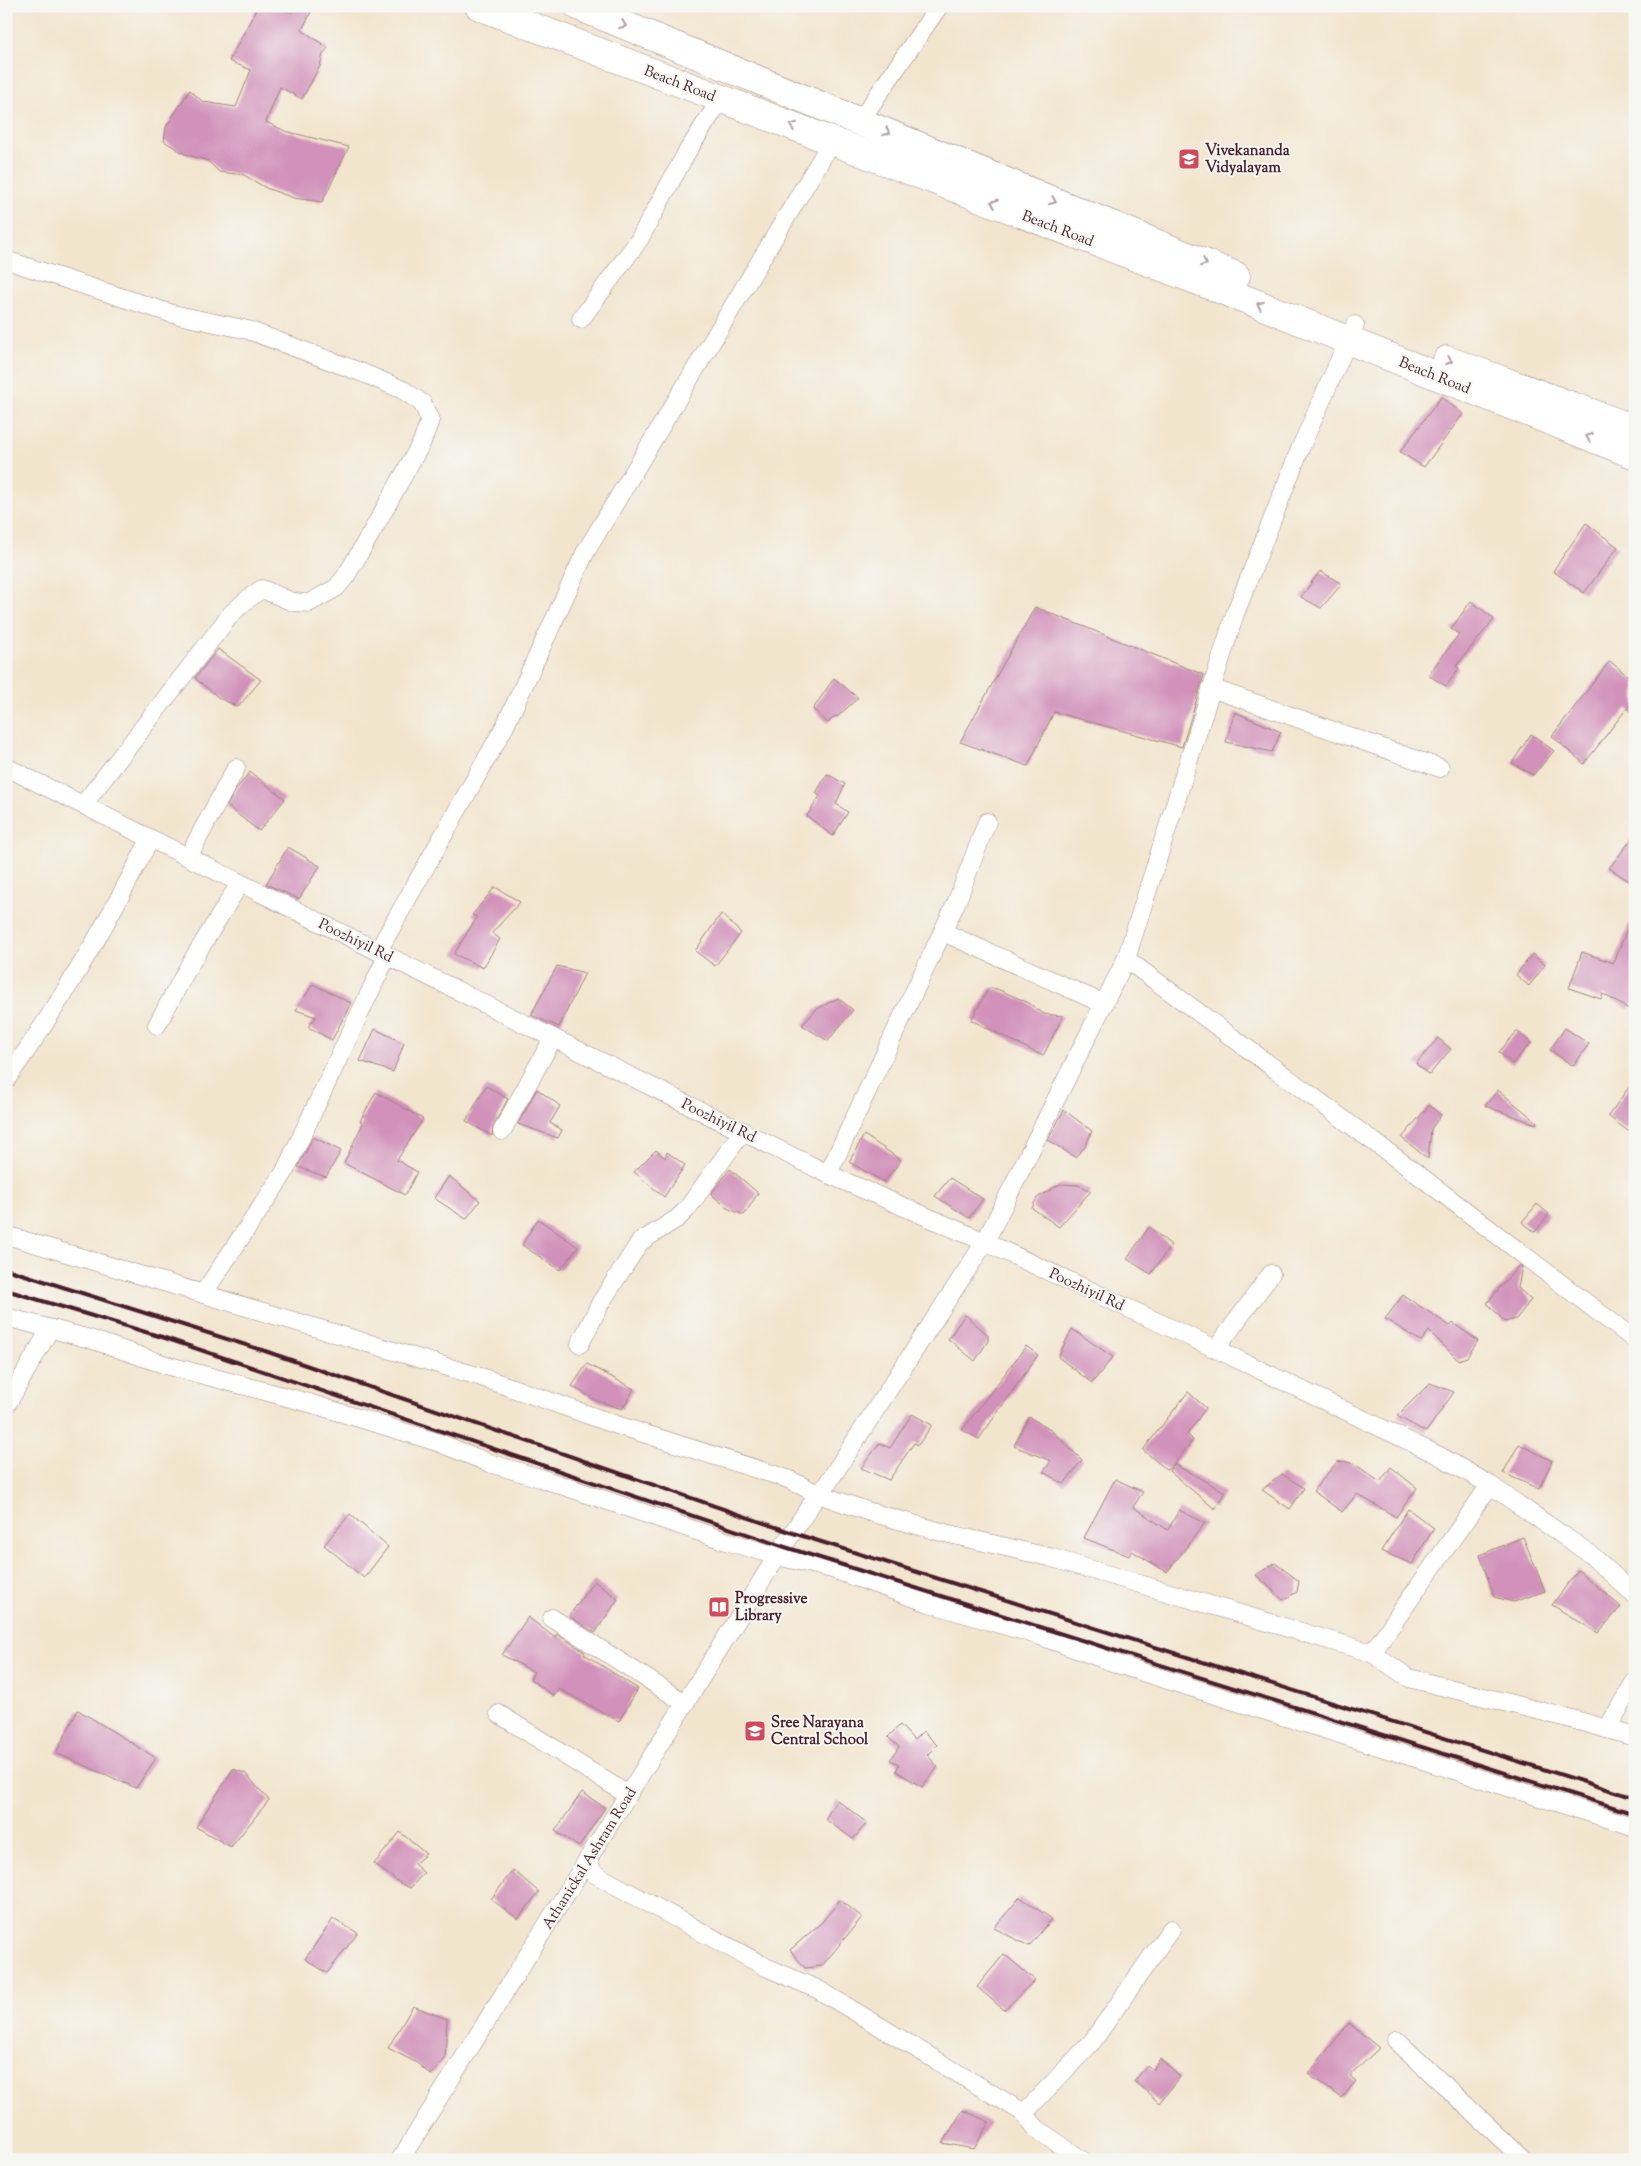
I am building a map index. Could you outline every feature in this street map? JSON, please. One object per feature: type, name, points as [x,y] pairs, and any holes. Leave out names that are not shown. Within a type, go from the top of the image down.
[{"type":"main road","name":"Beach Road","points":[[479,6],[832,141],[1351,332],[1635,455]]},
{"type":"main road","points":[[578,6],[860,121],[1351,332],[1635,429]]},
{"type":"street","points":[[860,121],[939,6]]},
{"type":"street","points":[[581,319],[639,240],[687,152],[721,99]]},
{"type":"street","points":[[203,1294],[284,1173],[383,954],[505,726],[585,553],[832,141]]},
{"type":"street","points":[[6,260],[173,314],[248,330],[403,390],[422,403],[430,420],[422,442],[374,528],[346,576],[336,588],[309,603],[293,602],[262,589],[249,598],[231,614],[83,806]]},
{"type":"street","name":"Athanickal Ashram Road","points":[[400,2160],[777,1556],[818,1494],[827,1484],[985,1242],[1126,959],[1234,614],[1300,449],[1351,332]]},
{"type":"street","points":[[1211,688],[1440,768]]},
{"type":"street","name":"Poozhiyil Rd","points":[[6,767],[828,1174],[985,1242],[1440,1456],[1490,1485],[1590,1554],[1635,1595]]},
{"type":"street","points":[[188,857],[236,768]]},
{"type":"street","points":[[828,1174],[943,932],[987,822]]},
{"type":"street","points":[[6,1080],[76,975],[120,900],[150,839]]},
{"type":"street","points":[[156,1025],[189,966],[240,883]]},
{"type":"street","points":[[943,932],[1104,1004]]},
{"type":"street","points":[[1126,959],[1408,1167],[1635,1340]]},
{"type":"street","points":[[502,1131],[553,1038]]},
{"type":"street","points":[[580,1344],[601,1302],[640,1242],[678,1218],[687,1209],[743,1131]]},
{"type":"street","points":[[6,1235],[481,1378],[617,1425],[788,1479],[818,1494],[870,1512],[945,1533],[1049,1557],[1372,1653],[1409,1678],[1635,1737]]},
{"type":"street","points":[[1216,1349],[1271,1274]]},
{"type":"street","points":[[6,1317],[90,1339],[166,1365],[309,1402],[428,1439],[489,1463],[540,1478],[640,1513],[777,1556],[832,1569],[929,1603],[1040,1636],[1123,1666],[1635,1827]]},
{"type":"street","points":[[6,1406],[50,1328]]},
{"type":"street","points":[[1372,1653],[1490,1485]]},
{"type":"street","points":[[552,1618],[685,1703]]},
{"type":"street","points":[[1607,1729],[1635,1681]]},
{"type":"street","points":[[499,1714],[628,1795]]},
{"type":"street","points":[[588,1859],[593,1872],[766,1968],[819,1990],[1024,2113],[1037,2129],[1082,2160]]},
{"type":"street","points":[[1024,2113],[1092,2042],[1171,1929]]},
{"type":"street","points":[[1396,2040],[1524,2160]]},
{"type":"building","points":[[258,6],[270,6],[292,13],[297,6],[314,6],[302,30],[328,48],[323,54],[320,66],[302,99],[280,87],[266,122],[285,131],[349,147],[322,202],[294,198],[266,188],[244,175],[219,172],[208,161],[185,154],[164,141],[166,127],[190,90],[203,102],[236,107],[251,70],[229,61]]},
{"type":"building","points":[[1441,397],[1463,414],[1424,467],[1400,452]]},
{"type":"building","points":[[1586,523],[1618,547],[1584,593],[1553,571]]},
{"type":"building","points":[[1320,571],[1342,584],[1321,608],[1301,597]]},
{"type":"building","points":[[1471,601],[1494,619],[1456,666],[1459,668],[1446,686],[1428,675],[1459,634],[1451,629]]},
{"type":"building","points":[[1035,607],[1204,675],[1182,747],[1054,712],[1028,766],[960,742]]},
{"type":"building","points":[[218,649],[261,680],[238,707],[219,698],[195,678]]},
{"type":"building","points":[[1610,661],[1635,682],[1635,715],[1627,708],[1584,764],[1552,736]]},
{"type":"building","points":[[834,678],[858,698],[828,723],[813,709]]},
{"type":"building","points":[[1235,712],[1281,732],[1272,752],[1226,742]]},
{"type":"building","points":[[1531,734],[1554,751],[1533,775],[1512,763]]},
{"type":"building","points":[[250,772],[285,799],[259,831],[227,806],[237,788]]},
{"type":"building","points":[[827,774],[845,784],[836,804],[848,812],[833,836],[807,816],[820,796],[816,793]]},
{"type":"building","points":[[1635,835],[1635,885],[1609,868]]},
{"type":"building","points":[[288,847],[320,866],[299,899],[266,884]]},
{"type":"building","points":[[495,887],[520,902],[492,933],[500,939],[483,968],[454,954],[477,917],[472,915]]},
{"type":"building","points":[[1633,913],[1635,913],[1635,999],[1629,1009],[1603,994],[1601,999],[1569,988],[1582,952],[1614,963]]},
{"type":"building","points":[[721,914],[741,933],[715,966],[695,951]]},
{"type":"building","points":[[1532,954],[1545,965],[1529,986],[1516,975]]},
{"type":"building","points":[[557,966],[585,973],[559,1027],[531,1015]]},
{"type":"building","points":[[313,984],[351,1003],[332,1040],[308,1027],[316,1017],[296,1010]]},
{"type":"building","points":[[989,988],[997,989],[1029,1003],[1044,1014],[1063,1016],[1043,1056],[971,1020]]},
{"type":"building","points":[[838,998],[853,1010],[828,1041],[802,1025],[817,1009]]},
{"type":"building","points":[[1565,1028],[1589,1044],[1573,1066],[1550,1050]]},
{"type":"building","points":[[375,1029],[404,1043],[393,1072],[360,1061]]},
{"type":"building","points":[[1517,1031],[1531,1043],[1512,1064],[1499,1052]]},
{"type":"building","points":[[1438,1038],[1451,1049],[1429,1075],[1416,1064]]},
{"type":"building","points":[[1635,1079],[1635,1122],[1628,1131],[1608,1116]]},
{"type":"building","points":[[486,1086],[508,1099],[493,1126],[492,1136],[466,1121]]},
{"type":"building","points":[[537,1089],[560,1106],[550,1123],[562,1130],[558,1138],[518,1124]]},
{"type":"building","points":[[1498,1090],[1537,1122],[1536,1124],[1485,1106]]},
{"type":"building","points":[[376,1092],[423,1119],[397,1160],[417,1172],[405,1195],[344,1163],[363,1123],[360,1121]]},
{"type":"building","points":[[1429,1105],[1441,1115],[1431,1129],[1428,1159],[1402,1138]]},
{"type":"building","points":[[1064,1110],[1092,1131],[1085,1147],[1075,1157],[1048,1140]]},
{"type":"building","points":[[864,1135],[901,1160],[884,1182],[849,1162]]},
{"type":"building","points":[[313,1137],[341,1151],[326,1177],[298,1167]]},
{"type":"building","points":[[656,1150],[665,1158],[667,1152],[685,1165],[664,1197],[634,1172]]},
{"type":"building","points":[[730,1169],[758,1193],[744,1215],[729,1209],[711,1194]]},
{"type":"building","points":[[449,1176],[480,1201],[466,1219],[434,1198]]},
{"type":"building","points":[[950,1178],[983,1199],[969,1218],[935,1196]]},
{"type":"building","points":[[1060,1184],[1078,1185],[1091,1191],[1059,1227],[1032,1208],[1037,1198]]},
{"type":"building","points":[[1537,1204],[1549,1214],[1535,1232],[1522,1222]]},
{"type":"building","points":[[538,1219],[578,1247],[560,1270],[522,1245]]},
{"type":"building","points":[[1149,1227],[1171,1245],[1151,1274],[1127,1259]]},
{"type":"building","points":[[1519,1265],[1522,1267],[1518,1288],[1531,1300],[1516,1319],[1505,1322],[1487,1303]]},
{"type":"building","points":[[1403,1295],[1450,1326],[1453,1323],[1478,1341],[1467,1357],[1458,1360],[1429,1331],[1421,1341],[1385,1319]]},
{"type":"building","points":[[965,1315],[988,1335],[988,1341],[975,1361],[948,1339]]},
{"type":"building","points":[[1072,1329],[1113,1357],[1092,1383],[1058,1357]]},
{"type":"building","points":[[1026,1346],[1038,1355],[979,1439],[962,1430]]},
{"type":"building","points":[[587,1364],[634,1389],[622,1409],[595,1400],[572,1386]]},
{"type":"building","points":[[1430,1383],[1454,1392],[1426,1432],[1397,1416]]},
{"type":"building","points":[[1188,1392],[1206,1408],[1187,1434],[1193,1440],[1167,1470],[1143,1450]]},
{"type":"building","points":[[912,1414],[932,1425],[918,1445],[914,1443],[889,1480],[861,1468],[880,1443],[890,1448]]},
{"type":"building","points":[[1029,1417],[1052,1431],[1082,1460],[1064,1484],[1043,1472],[1051,1461],[1014,1446]]},
{"type":"building","points":[[1519,1444],[1552,1461],[1539,1489],[1503,1473]]},
{"type":"building","points":[[1344,1461],[1356,1465],[1380,1482],[1391,1467],[1417,1488],[1396,1517],[1357,1494],[1342,1512],[1313,1491],[1337,1462]]},
{"type":"building","points":[[1174,1464],[1225,1492],[1215,1509],[1169,1471]]},
{"type":"building","points":[[1282,1474],[1304,1488],[1290,1509],[1262,1490]]},
{"type":"building","points":[[1115,1479],[1143,1492],[1133,1507],[1168,1530],[1179,1510],[1205,1523],[1167,1572],[1132,1551],[1129,1556],[1084,1538]]},
{"type":"building","points":[[1408,1509],[1434,1528],[1412,1564],[1381,1551]]},
{"type":"building","points":[[350,1514],[388,1547],[364,1578],[324,1545]]},
{"type":"building","points":[[1523,1537],[1545,1591],[1514,1602],[1494,1597],[1480,1555]]},
{"type":"building","points":[[1275,1563],[1299,1581],[1297,1592],[1283,1600],[1256,1575]]},
{"type":"building","points":[[1578,1570],[1621,1607],[1598,1633],[1552,1605]]},
{"type":"building","points":[[594,1581],[618,1599],[595,1633],[569,1616]]},
{"type":"building","points":[[528,1617],[555,1638],[557,1634],[638,1689],[619,1721],[559,1689],[554,1696],[530,1679],[534,1672],[502,1655]]},
{"type":"building","points":[[78,1710],[156,1758],[136,1788],[56,1753]]},
{"type":"building","points":[[900,1725],[914,1740],[923,1731],[937,1745],[927,1755],[938,1767],[922,1787],[896,1771],[899,1764],[890,1760],[899,1747],[888,1737]]},
{"type":"building","points":[[233,1769],[245,1773],[269,1800],[231,1847],[196,1827]]},
{"type":"building","points":[[582,1792],[605,1808],[579,1847],[555,1831]]},
{"type":"building","points":[[837,1800],[867,1823],[853,1839],[825,1819]]},
{"type":"building","points":[[400,1832],[426,1854],[414,1864],[424,1873],[410,1888],[374,1864]]},
{"type":"building","points":[[513,1870],[539,1892],[518,1919],[491,1899]]},
{"type":"building","points":[[1020,1897],[1052,1919],[1029,1946],[994,1928]]},
{"type":"building","points":[[840,1900],[862,1917],[822,1966],[805,1968],[790,1950],[822,1922]]},
{"type":"building","points":[[333,1919],[358,1933],[327,1973],[305,1959]]},
{"type":"building","points":[[1004,1954],[1035,1980],[1004,2010],[977,1987]]},
{"type":"building","points":[[413,2006],[447,2019],[445,2059],[431,2075],[417,2063],[388,2048]]},
{"type":"building","points":[[1349,2023],[1379,2048],[1350,2076],[1356,2081],[1342,2098],[1308,2074]]},
{"type":"building","points":[[1160,2059],[1180,2077],[1159,2103],[1135,2081],[1147,2065],[1153,2070]]},
{"type":"building","points":[[963,2110],[989,2122],[974,2149],[943,2143]]},
{"type":"railway","points":[[6,1269],[265,1351],[793,1533],[1635,1798]]},
{"type":"railway","points":[[6,1290],[162,1337],[785,1547],[1635,1814]]},
{"type":"place","name":"Vivekananda Vidyalayam","points":[[1189,159]]},
{"type":"place","name":"Progressive Library","points":[[719,1607]]},
{"type":"place","name":"Sree Narayana Central School","points":[[755,1731]]}]
